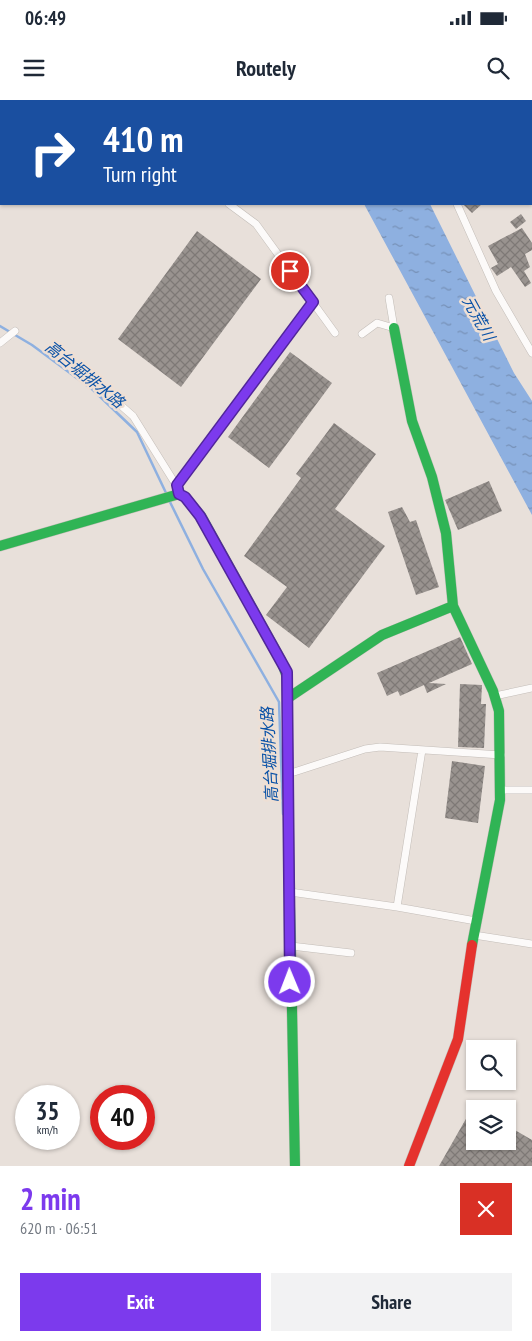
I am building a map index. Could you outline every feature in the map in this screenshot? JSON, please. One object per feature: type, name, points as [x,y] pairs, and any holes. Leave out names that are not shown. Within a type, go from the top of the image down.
[{"type":"street","points":[[230,205],[256,224],[334,333]]},
{"type":"street","points":[[457,205],[496,291],[532,354]]},
{"type":"street","points":[[389,298],[399,362],[412,421],[432,477],[446,533],[453,606],[495,696],[501,755],[500,790],[476,921],[458,1039],[409,1166]]},
{"type":"street","points":[[0,546],[178,489],[313,302]]},
{"type":"street","points":[[362,334],[377,323],[394,328]]},
{"type":"street","points":[[0,343],[15,331]]},
{"type":"street","points":[[79,369],[133,416],[178,489],[200,516],[287,672],[295,1166]]},
{"type":"street","points":[[288,698],[382,635],[453,606]]},
{"type":"street","points":[[495,696],[532,688]]},
{"type":"street","points":[[288,774],[365,749],[380,748],[501,755]]},
{"type":"street","points":[[397,906],[422,750]]},
{"type":"street","points":[[500,790],[532,790]]},
{"type":"street","points":[[290,892],[397,906],[476,921]]},
{"type":"street","points":[[474,935],[532,944]]},
{"type":"street","points":[[290,946],[351,954]]},
{"type":"water","name":"元荒川","points":[[365,205],[430,205],[514,373],[532,401],[532,515]]},
{"type":"building","points":[[464,205],[481,205],[472,213]]},
{"type":"building","points":[[521,214],[526,221],[516,229],[510,222]]},
{"type":"building","points":[[522,228],[532,243],[532,250],[525,254],[530,267],[524,271],[531,283],[525,287],[511,267],[497,276],[491,268],[498,264],[488,246]]},
{"type":"building","points":[[197,231],[261,279],[181,387],[118,339]]},
{"type":"building","points":[[290,352],[332,383],[269,468],[228,437]]},
{"type":"building","points":[[334,423],[376,454],[335,509],[385,546],[309,648],[266,615],[287,587],[244,556],[301,478],[296,474]]},
{"type":"building","points":[[489,481],[502,511],[458,530],[445,500]]},
{"type":"building","points":[[402,507],[410,522],[416,520],[439,587],[416,595],[388,512]]},
{"type":"building","points":[[460,637],[472,664],[429,683],[446,684],[427,693],[424,685],[400,696],[398,691],[387,696],[377,673]]},
{"type":"building","points":[[460,684],[482,685],[481,704],[486,704],[484,748],[458,747]]},
{"type":"building","points":[[452,761],[485,766],[478,823],[445,818]]},
{"type":"building","points":[[466,1119],[466,1150],[516,1150],[516,1131],[532,1140],[532,1166],[439,1166]]},
{"type":"waterway","name":"高台堀排水路","points":[[0,326],[32,345],[93,390],[137,432],[167,495]]},
{"type":"waterway","name":"高台堀排水路","points":[[169,500],[203,569],[279,702],[283,814]]},
{"type":"traffic: fast","points":[[394,328],[412,421],[432,477],[446,533],[453,606],[493,691],[499,711],[500,800],[472,945]]},
{"type":"traffic: fast","points":[[0,546],[179,494],[185,497],[201,516],[281,660],[287,677]]},
{"type":"traffic: fast","points":[[288,698],[382,635],[453,606]]},
{"type":"traffic: fast","points":[[288,802],[295,1166]]},
{"type":"traffic: jam","points":[[287,677],[288,802]]},
{"type":"traffic: jam","points":[[409,1166],[458,1039],[472,945]]},
{"type":"route","points":[[290,271],[313,302],[177,485],[179,494],[190,502],[200,516],[287,672],[290,982]]}]
